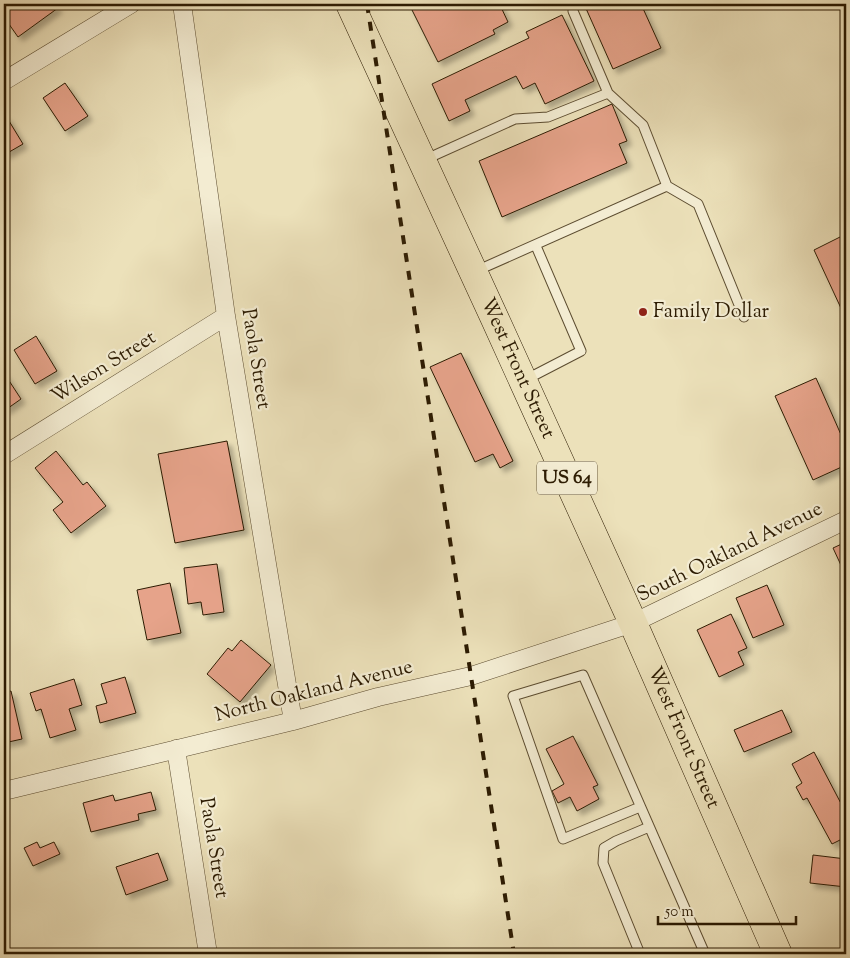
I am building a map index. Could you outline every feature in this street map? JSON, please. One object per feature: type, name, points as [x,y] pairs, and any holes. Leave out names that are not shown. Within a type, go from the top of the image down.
[{"type":"main road","name":"West Front Street","points":[[350,4],[474,272],[778,954]]},
{"type":"street","points":[[4,80],[131,4]]},
{"type":"street","name":"Paola Street","points":[[182,4],[226,316],[293,721]]},
{"type":"street","name":"Wilson Street","points":[[4,455],[226,316]]},
{"type":"street","name":"South Oakland Avenue","points":[[632,624],[846,520]]},
{"type":"street","name":"North Oakland Avenue","points":[[4,791],[293,721],[378,697],[471,676],[632,624]]},
{"type":"street","name":"Paola Street","points":[[176,749],[208,954]]},
{"type":"lane","points":[[573,11],[608,93],[643,125],[667,186],[698,204],[744,317]]},
{"type":"lane","points":[[422,161],[515,119],[548,117],[608,93]]},
{"type":"lane","points":[[474,272],[667,186]]},
{"type":"lane","points":[[523,381],[581,351],[536,246]]},
{"type":"lane","points":[[640,807],[563,839],[513,696],[583,675],[705,954]]},
{"type":"lane","points":[[640,954],[603,863],[604,848],[649,827]]},
{"type":"building","points":[[9,4],[55,4],[58,8],[18,37],[4,17],[4,9]]},
{"type":"building","points":[[409,4],[497,4],[498,6],[500,5],[508,22],[493,30],[495,34],[438,62]]},
{"type":"building","points":[[584,4],[641,4],[661,48],[613,69]]},
{"type":"building","points":[[562,15],[594,81],[545,104],[535,83],[523,89],[516,76],[465,100],[470,111],[449,121],[432,84],[529,38],[526,32]]},
{"type":"building","points":[[65,83],[88,116],[65,131],[43,98]]},
{"type":"building","points":[[612,104],[627,141],[619,144],[627,163],[502,217],[479,161]]},
{"type":"building","points":[[6,116],[23,144],[4,155],[4,118]]},
{"type":"building","points":[[846,234],[846,319],[814,250]]},
{"type":"building","points":[[36,336],[57,371],[35,384],[14,350]]},
{"type":"building","points":[[461,353],[513,461],[500,468],[493,454],[475,462],[430,367]]},
{"type":"building","points":[[4,373],[21,399],[4,411]]},
{"type":"building","points":[[816,378],[846,446],[846,465],[813,480],[775,396]]},
{"type":"building","points":[[227,441],[244,530],[175,543],[158,454]]},
{"type":"building","points":[[56,451],[83,485],[87,482],[106,506],[71,533],[53,510],[63,502],[35,468]]},
{"type":"building","points":[[846,542],[846,576],[833,548]]},
{"type":"building","points":[[217,564],[224,612],[203,615],[201,602],[188,604],[184,568]]},
{"type":"building","points":[[170,583],[181,633],[147,640],[137,590]]},
{"type":"building","points":[[767,585],[784,625],[753,638],[736,598]]},
{"type":"building","points":[[731,614],[747,648],[738,652],[744,665],[719,677],[697,630]]},
{"type":"building","points":[[241,640],[271,665],[240,702],[207,674],[228,648],[232,651]]},
{"type":"building","points":[[125,677],[136,713],[100,723],[96,706],[107,703],[101,684]]},
{"type":"building","points":[[74,679],[82,705],[69,709],[76,730],[50,738],[41,709],[36,711],[30,693]]},
{"type":"building","points":[[11,691],[22,739],[4,743],[4,693]]},
{"type":"building","points":[[782,710],[792,732],[744,752],[734,730]]},
{"type":"building","points":[[573,736],[598,785],[593,787],[599,799],[577,811],[570,797],[558,803],[552,791],[564,784],[546,749]]},
{"type":"building","points":[[814,752],[846,813],[846,837],[832,844],[807,798],[803,800],[796,787],[802,783],[792,764]]},
{"type":"building","points":[[151,792],[156,810],[138,814],[139,820],[91,832],[83,803],[113,795],[115,801]]},
{"type":"building","points":[[37,842],[40,848],[54,842],[60,854],[33,866],[24,848]]},
{"type":"building","points":[[158,853],[168,880],[126,895],[116,867]]},
{"type":"building","points":[[813,855],[846,859],[846,887],[810,883]]},
{"type":"railway","points":[[367,4],[514,954]]},
{"type":"place","name":"Family Dollar","points":[[643,312]]}]
